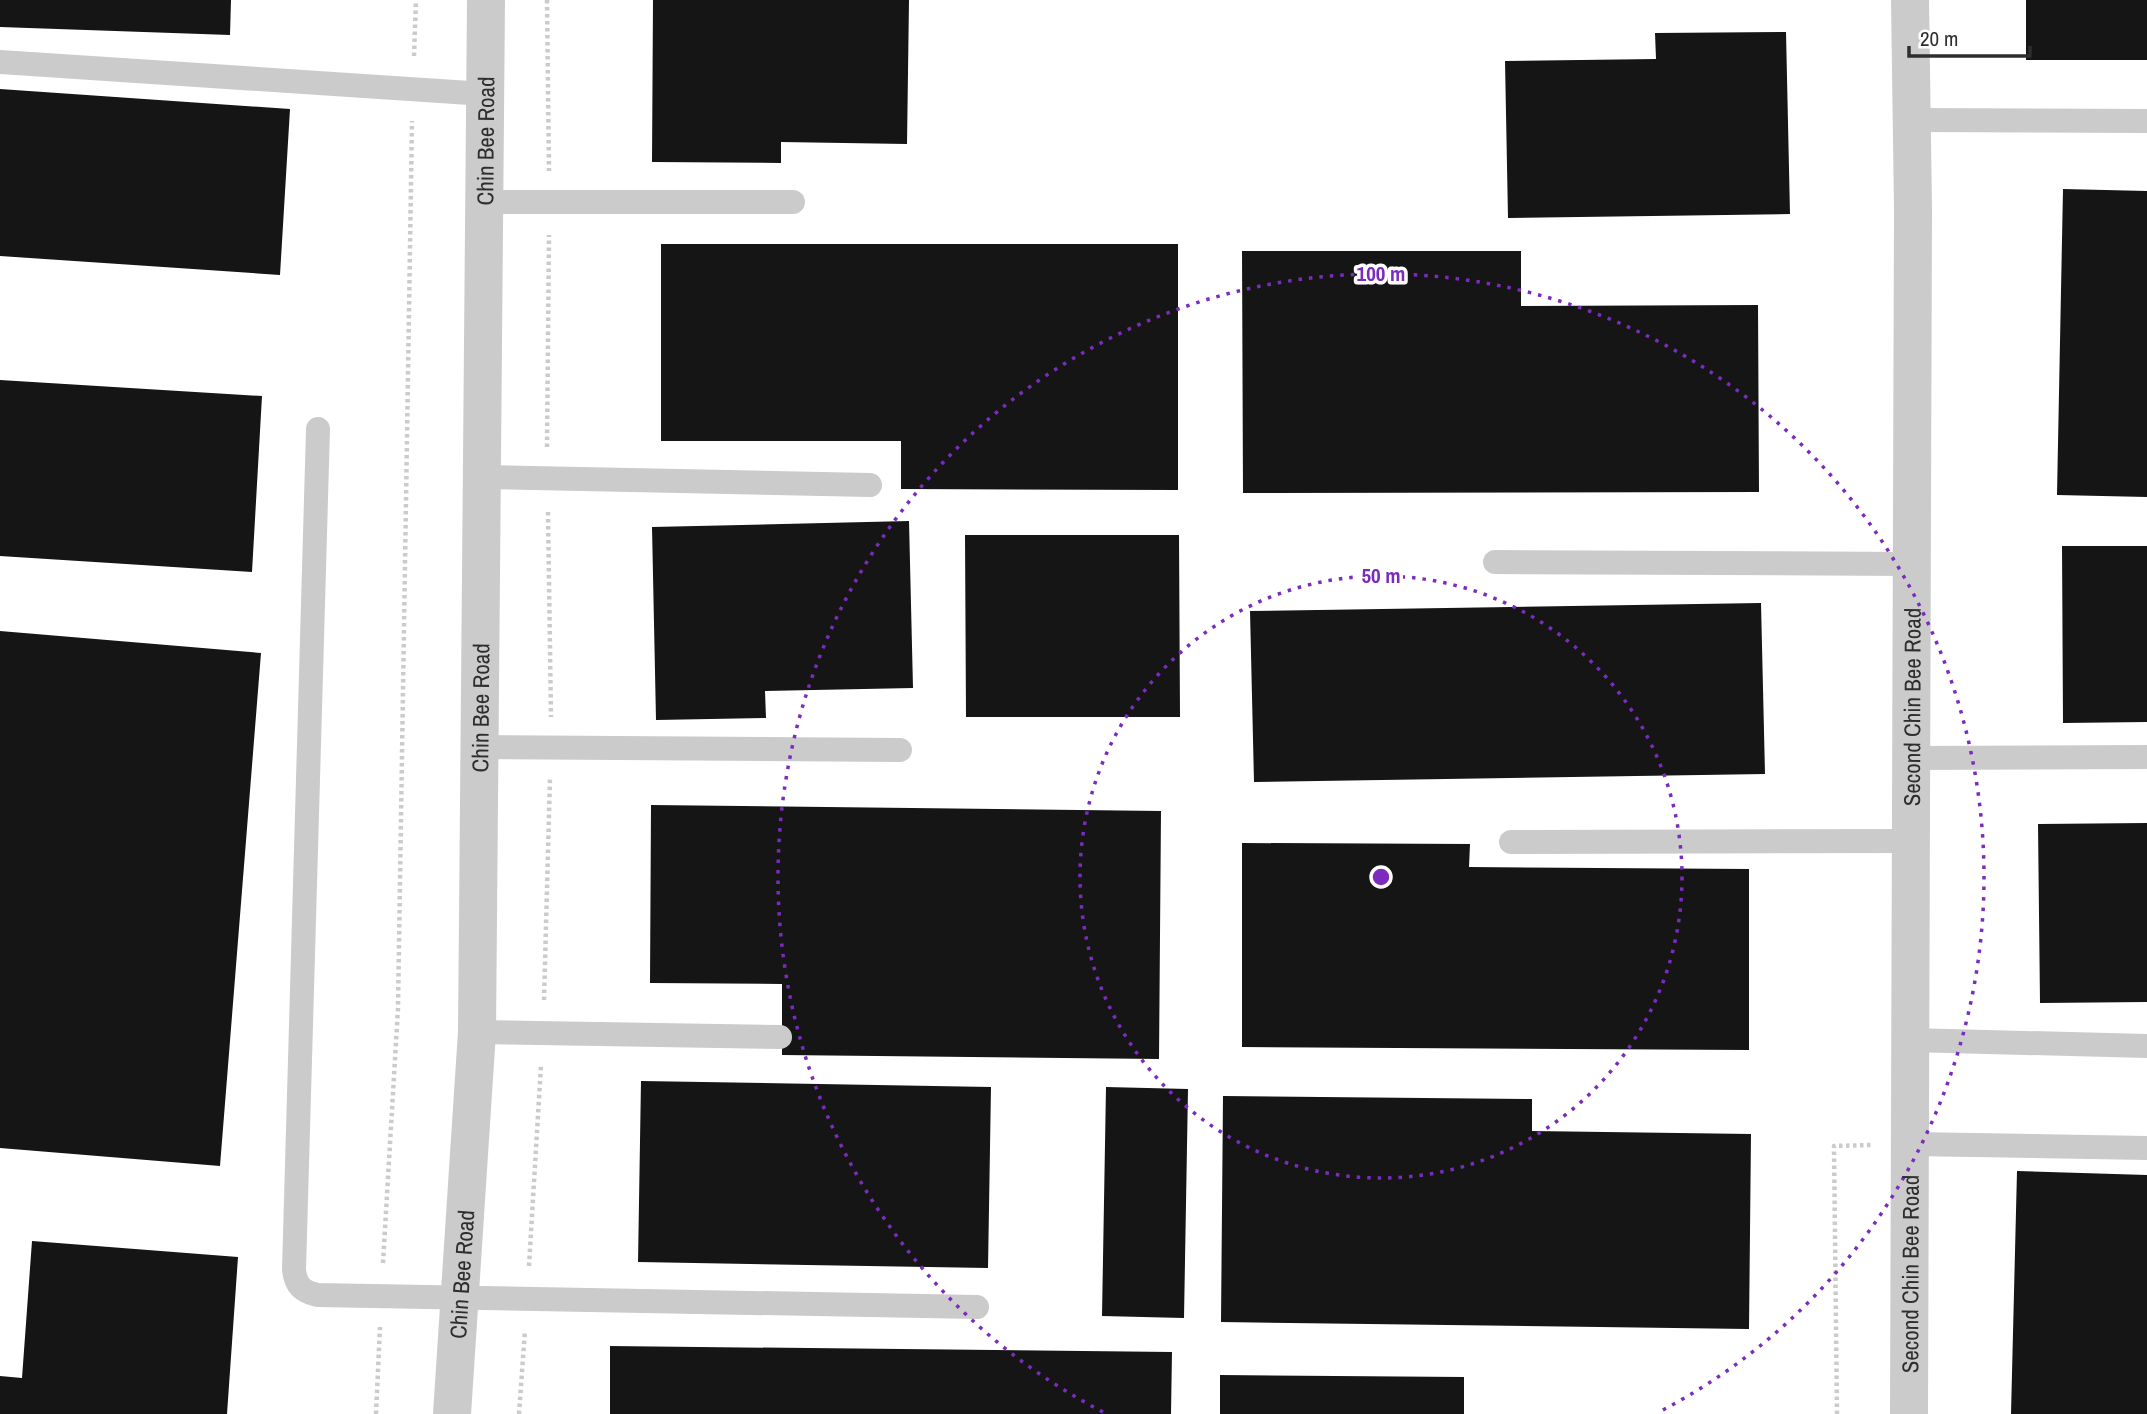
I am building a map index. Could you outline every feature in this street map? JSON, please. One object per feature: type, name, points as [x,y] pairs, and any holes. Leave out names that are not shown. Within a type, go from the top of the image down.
[{"type":"street","name":"Chin Bee Road","points":[[452,1414],[477,1032],[486,0]]},
{"type":"street","name":"Second Chin Bee Road","points":[[1909,1414],[1913,121],[1910,0]]},
{"type":"lane","points":[[0,62],[485,94]]},
{"type":"lane","points":[[1913,121],[2147,121]]},
{"type":"lane","points":[[484,202],[793,202]]},
{"type":"lane","points":[[318,429],[294,1270],[300,1289],[317,1295],[381,1297],[977,1307]]},
{"type":"lane","points":[[482,477],[870,485]]},
{"type":"lane","points":[[1494,562],[1911,564]]},
{"type":"lane","points":[[479,747],[900,750]]},
{"type":"lane","points":[[1911,758],[2147,757]]},
{"type":"lane","points":[[1511,842],[1911,841]]},
{"type":"lane","points":[[477,1032],[780,1037]]},
{"type":"lane","points":[[1910,1040],[2147,1046]]},
{"type":"lane","points":[[1910,1144],[2147,1148]]},
{"type":"path","points":[[376,1414],[398,1008],[416,0]]},
{"type":"path","points":[[519,1414],[543,1032],[551,748],[547,478],[547,0]]},
{"type":"path","points":[[1837,1414],[1834,1146],[1910,1144]]},
{"type":"building","points":[[0,0],[231,0],[230,35],[0,27]]},
{"type":"building","points":[[653,0],[909,0],[907,144],[781,142],[781,163],[652,162]]},
{"type":"building","points":[[2026,0],[2147,0],[2147,60],[2026,60]]},
{"type":"building","points":[[1786,32],[1790,214],[1508,218],[1505,61],[1656,59],[1655,33]]},
{"type":"building","points":[[0,89],[290,109],[280,275],[0,256]]},
{"type":"building","points":[[2063,189],[2147,191],[2147,497],[2057,495]]},
{"type":"building","points":[[661,244],[1178,244],[1178,490],[901,489],[901,441],[661,441]]},
{"type":"building","points":[[1242,251],[1521,251],[1521,306],[1758,305],[1759,492],[1243,493]]},
{"type":"building","points":[[0,380],[262,396],[252,572],[0,556]]},
{"type":"building","points":[[909,521],[913,688],[765,691],[766,718],[656,720],[652,527]]},
{"type":"building","points":[[965,535],[1179,535],[1180,717],[966,717]]},
{"type":"building","points":[[2062,546],[2147,546],[2147,722],[2063,723]]},
{"type":"building","points":[[1761,603],[1765,774],[1254,782],[1250,611]]},
{"type":"building","points":[[0,631],[261,653],[220,1166],[0,1148]]},
{"type":"building","points":[[651,805],[1161,811],[1159,1059],[782,1055],[782,984],[650,983]]},
{"type":"building","points":[[2147,823],[2147,1002],[2040,1003],[2038,824]]},
{"type":"building","points":[[1242,843],[1470,844],[1469,867],[1749,869],[1749,1050],[1242,1047]]},
{"type":"building","points":[[641,1081],[991,1087],[988,1268],[638,1262]]},
{"type":"building","points":[[1106,1087],[1188,1089],[1184,1318],[1102,1316]]},
{"type":"building","points":[[1223,1096],[1532,1099],[1532,1131],[1751,1134],[1749,1329],[1221,1322]]},
{"type":"building","points":[[2017,1171],[2147,1175],[2147,1414],[2011,1414]]},
{"type":"building","points":[[32,1241],[238,1257],[227,1414],[0,1414],[0,1376],[22,1378]]},
{"type":"building","points":[[610,1346],[1172,1352],[1171,1414],[610,1414]]},
{"type":"building","points":[[1220,1375],[1464,1377],[1464,1414],[1220,1414]]}]
